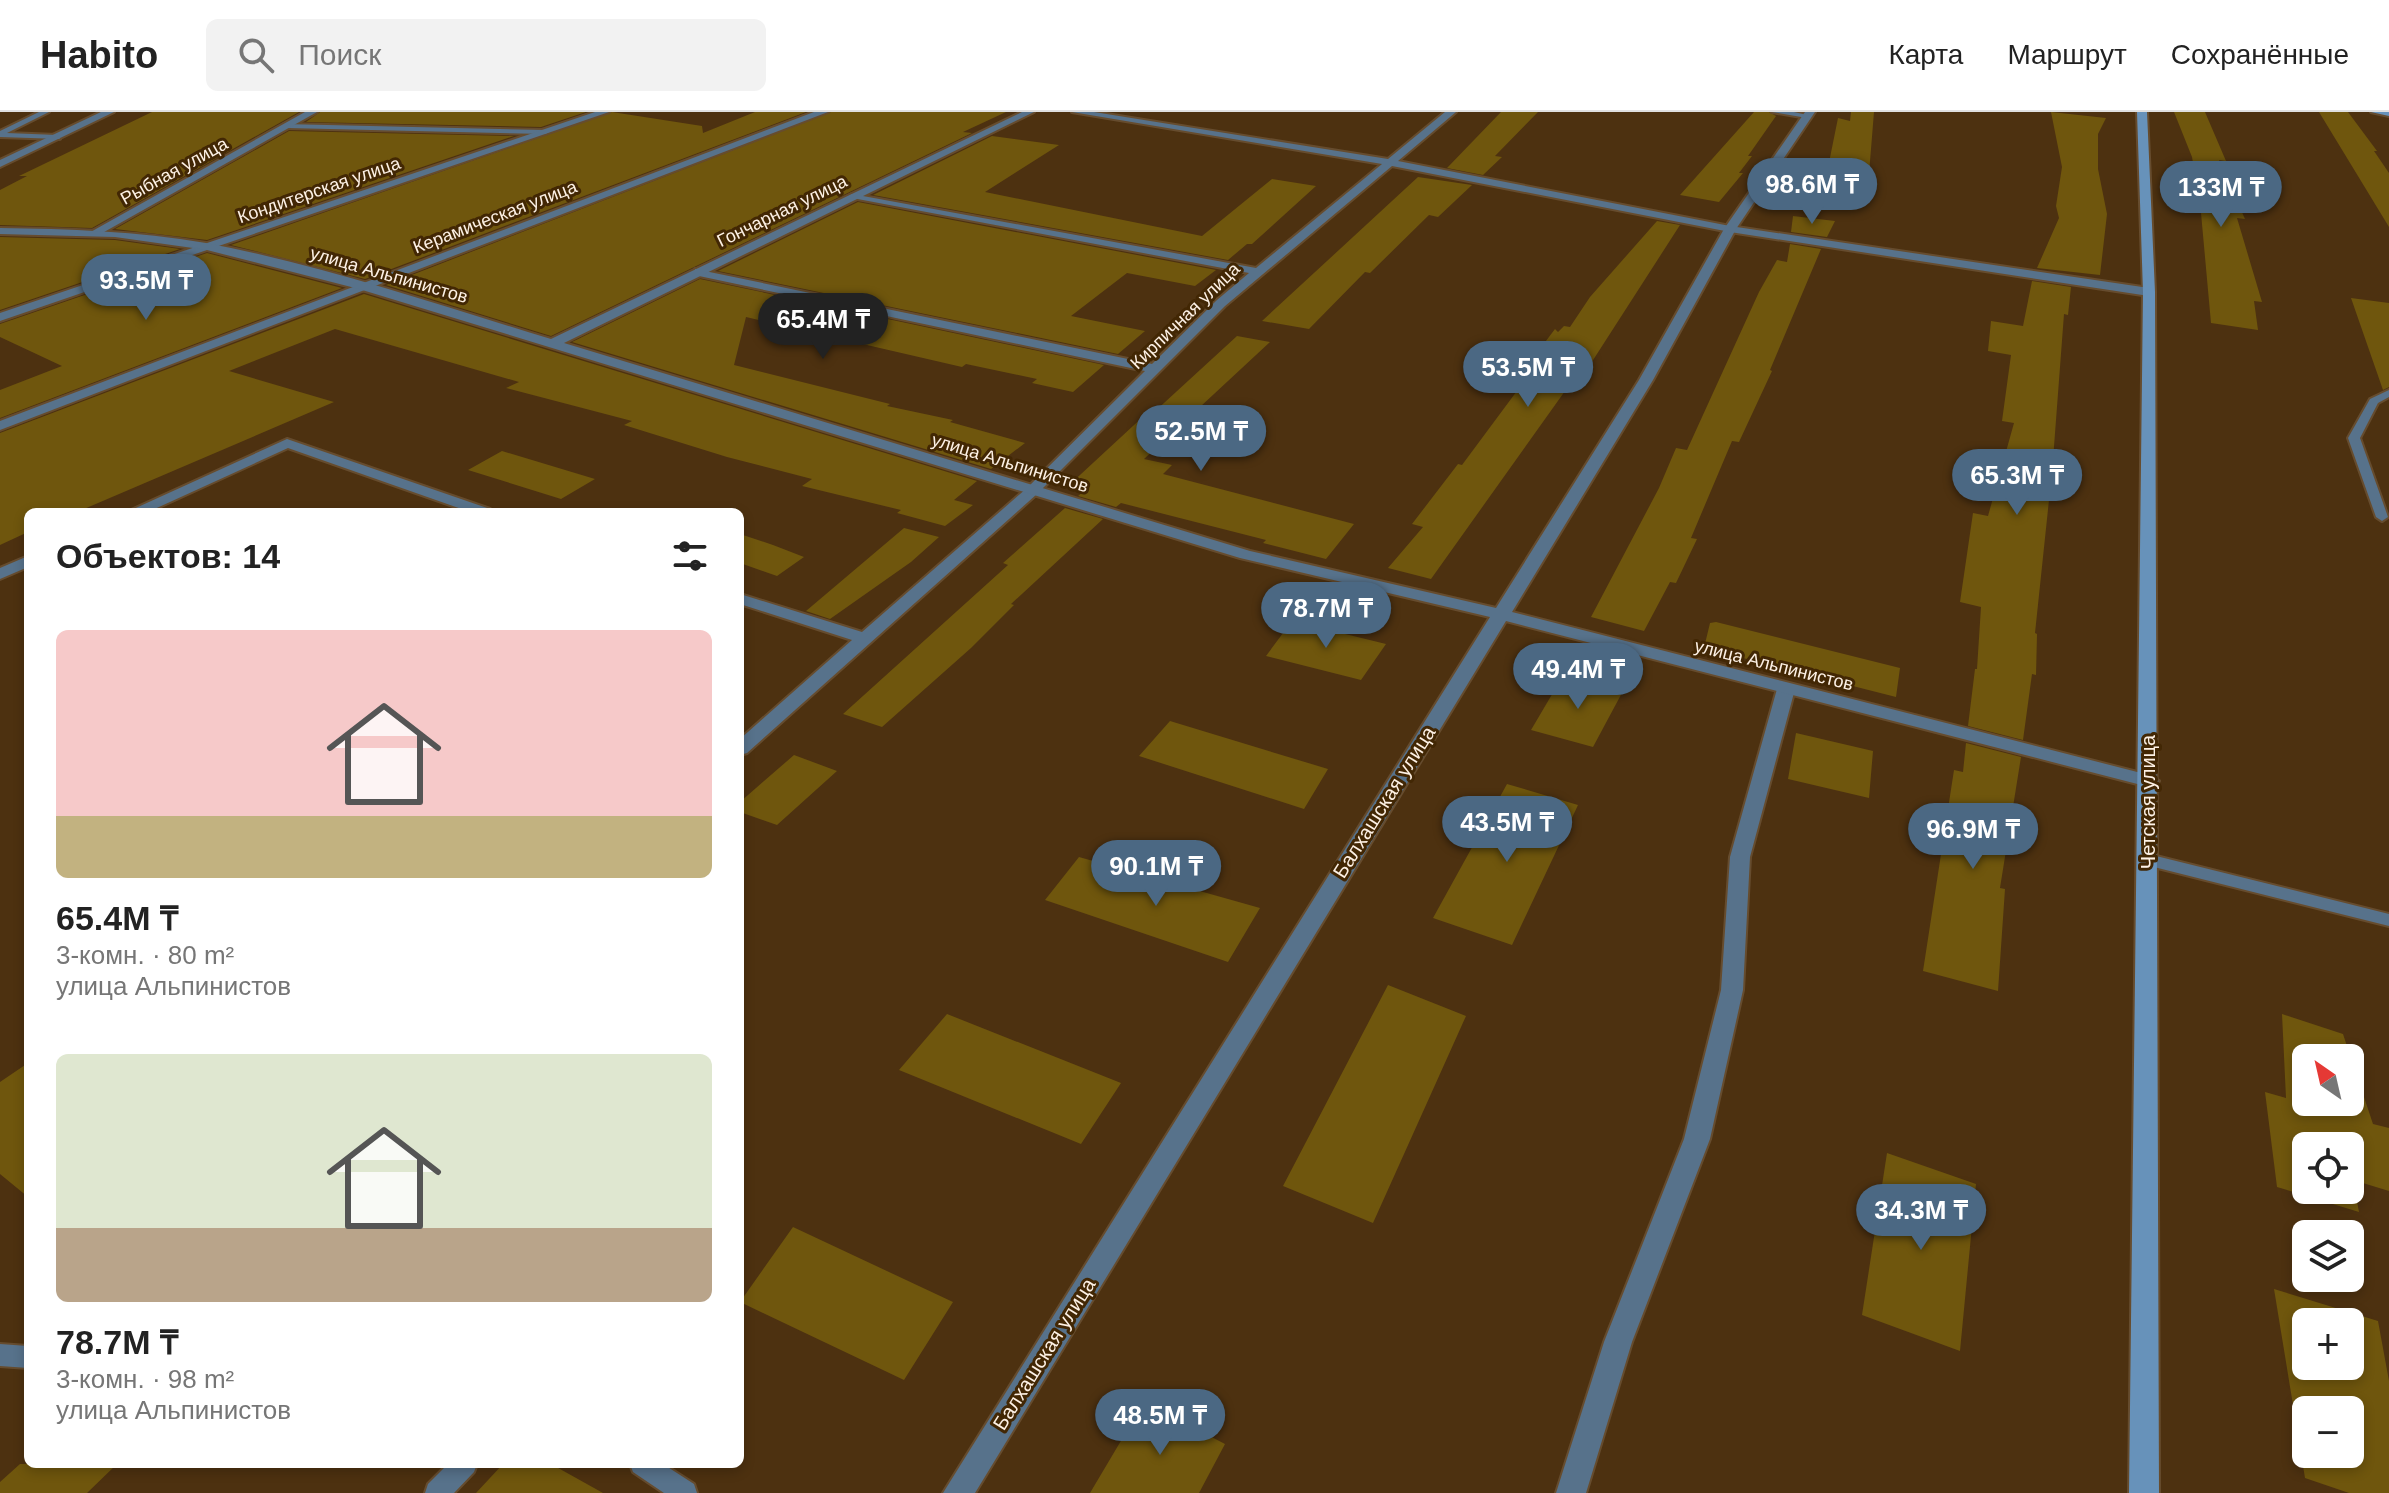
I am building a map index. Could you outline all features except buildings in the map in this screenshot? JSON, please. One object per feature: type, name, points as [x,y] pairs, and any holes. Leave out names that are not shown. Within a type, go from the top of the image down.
[{"type":"main road","name":"Четская улица","points":[[2142,112],[2149,292],[2144,1493]]},
{"type":"main road","points":[[2376,112],[2386,113]]},
{"type":"street","points":[[0,164],[109,112]]},
{"type":"street","name":"Рыбная улица","points":[[93,234],[312,112]]},
{"type":"street","name":"Кондитерская улица","points":[[0,317],[604,112]]},
{"type":"street","name":"Керамическая улица","points":[[0,426],[823,112]]},
{"type":"street","name":"Гончарная улица","points":[[552,344],[1029,112]]},
{"type":"street","points":[[1077,112],[1392,163],[1730,229],[2149,292]]},
{"type":"street","name":"Кирпичная улица","points":[[744,746],[1032,491],[1256,271],[1451,112]]},
{"type":"street","points":[[2386,113],[2389,120]]},
{"type":"street","name":"Балхашская улица","points":[[958,1493],[1646,380],[1730,229],[1809,114]]},
{"type":"street","points":[[852,197],[1256,271]]},
{"type":"street","name":"улица Альпинистов","points":[[0,231],[93,234],[207,247],[363,286],[1246,555],[1499,614],[2149,781]]},
{"type":"street","points":[[699,272],[1155,369]]},
{"type":"street","points":[[144,508],[287,443],[474,508]]},
{"type":"street","points":[[0,574],[24,563]]},
{"type":"street","points":[[744,600],[866,639]]},
{"type":"street","points":[[1571,1493],[1618,1342],[1697,1139],[1732,990],[1740,857],[1786,689]]},
{"type":"lane","points":[[0,134],[45,112]]},
{"type":"lane","points":[[1776,112],[1809,114]]},
{"type":"lane","points":[[287,126],[545,132]]},
{"type":"lane","points":[[0,134],[57,137]]},
{"type":"lane","points":[[2382,517],[2354,438],[2374,401],[2389,393]]},
{"type":"lane","points":[[2148,860],[2389,920]]},
{"type":"lane","points":[[0,1355],[24,1357]]},
{"type":"lane","points":[[437,1493],[461,1468]]},
{"type":"lane","points":[[648,1468],[685,1493]]}]
